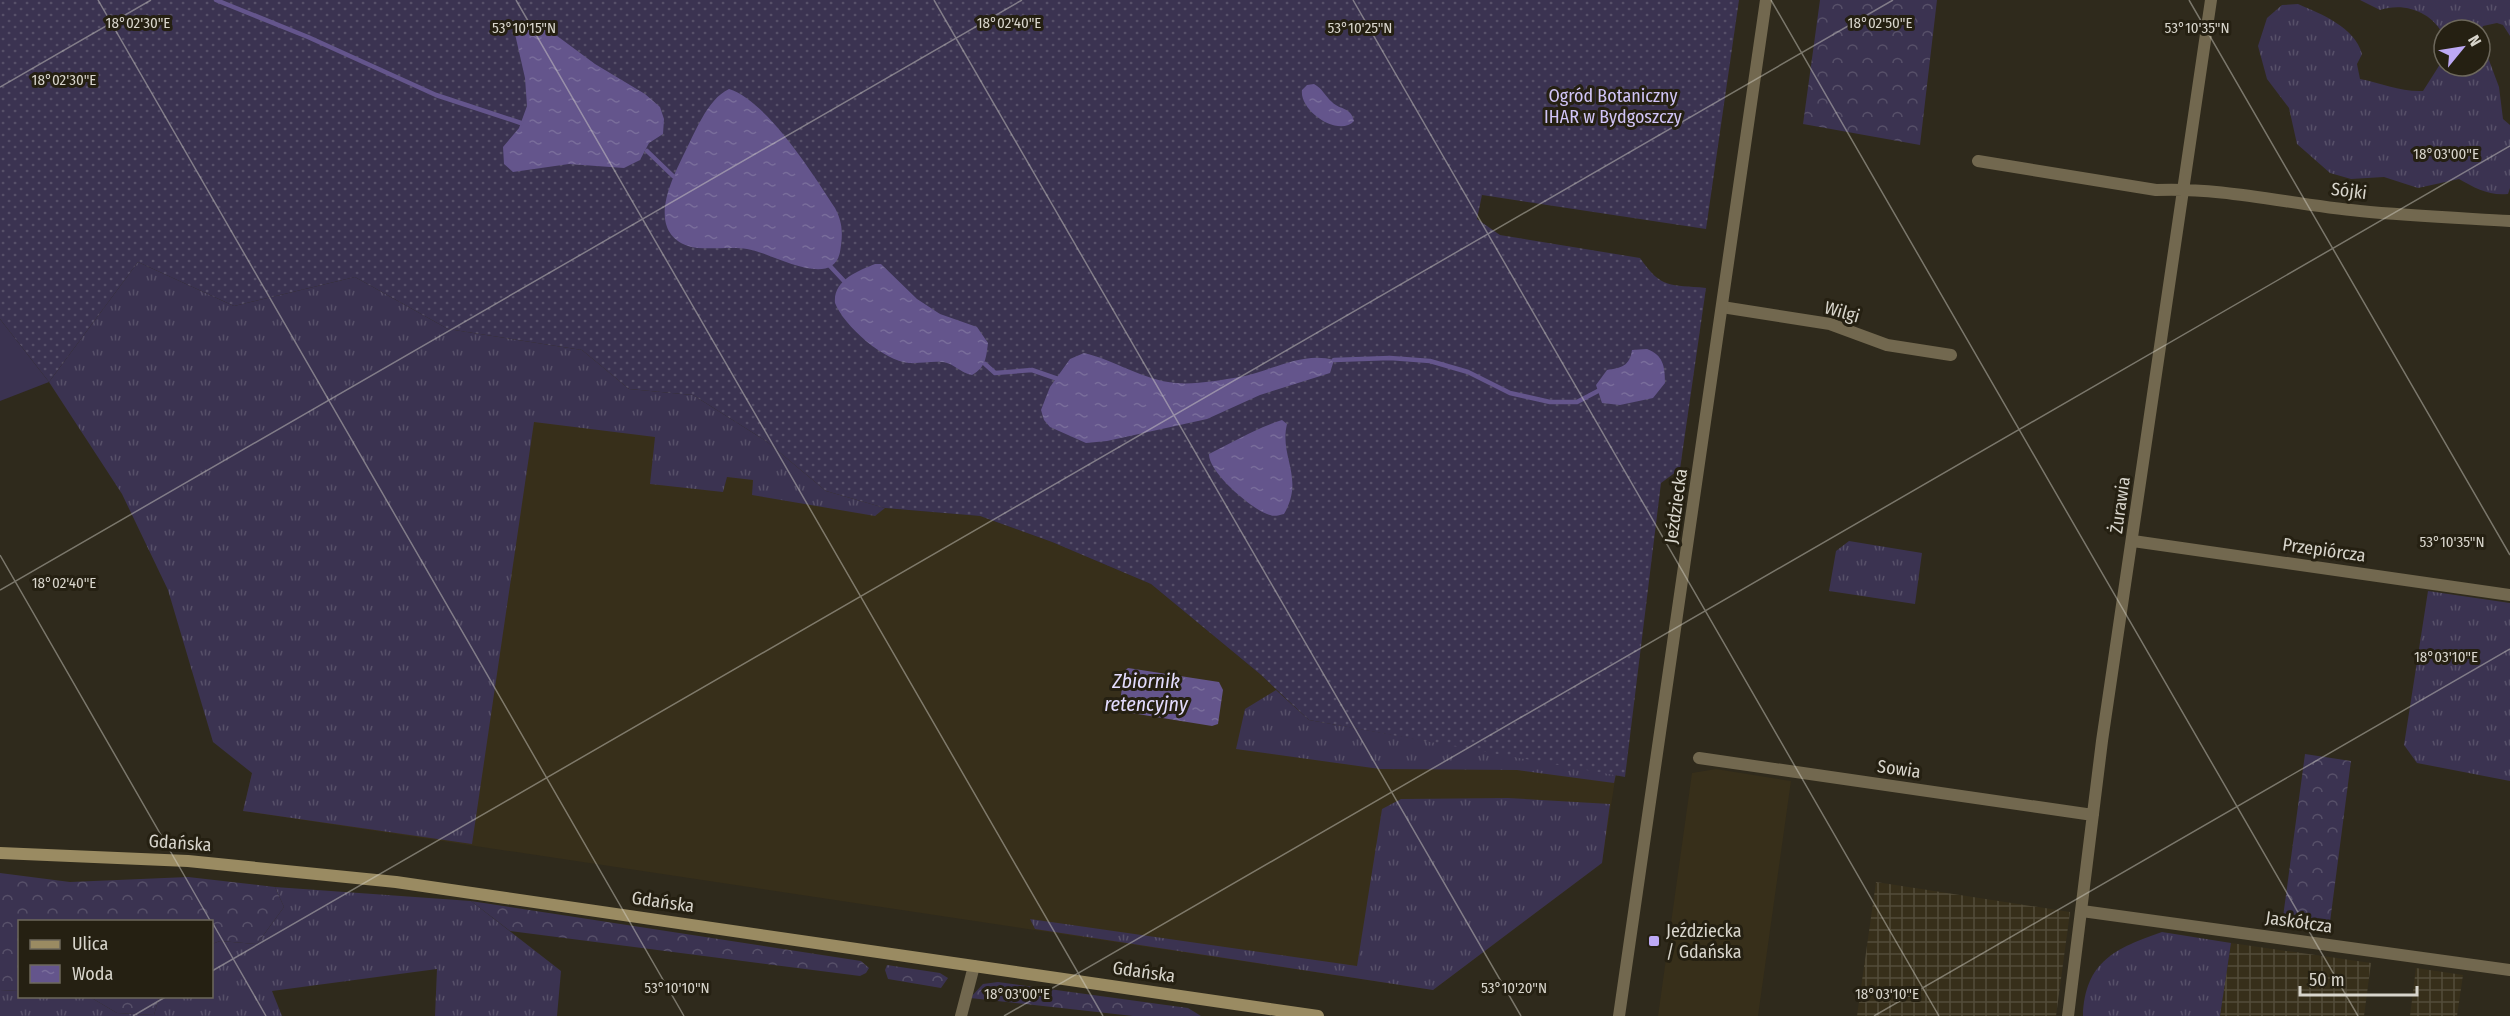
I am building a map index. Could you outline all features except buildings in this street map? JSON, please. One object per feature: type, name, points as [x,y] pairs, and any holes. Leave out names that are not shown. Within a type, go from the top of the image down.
[{"type":"main road","name":"Gdańska","points":[[0,853],[188,861],[338,874],[1318,1016]]},
{"type":"street","name":"Jeździecka","points":[[1619,1016],[1766,0]]},
{"type":"street","name":"Żurawia","points":[[2068,1016],[2093,815],[2211,0]]},
{"type":"street","name":"Sójki","points":[[1978,161],[2156,190],[2185,189],[2359,211],[2510,221]]},
{"type":"street","name":"Wilgi","points":[[1722,307],[1830,324],[1887,345],[1951,355]]},
{"type":"street","name":"Przepiórcza","points":[[2133,541],[2510,595]]},
{"type":"street","name":"Sowia","points":[[1699,758],[2093,815]]},
{"type":"street","name":"Jaskółcza","points":[[2082,911],[2510,970]]},
{"type":"street","points":[[961,1016],[974,966]]},
{"type":"shaded area","points":[[448,329],[582,350],[885,508],[980,516],[1052,542],[1151,584],[1260,674],[1309,720],[1616,774],[1602,863],[1433,990],[243,811],[252,773]]},
{"type":"shaded area","points":[[1716,769],[1791,781],[1758,1016],[1658,1016],[1692,773]]},
{"type":"shaded area","points":[[1876,882],[2070,912],[2056,1016],[1857,1016]]},
{"type":"shaded area","points":[[2231,943],[2371,963],[2364,1016],[2220,1016]]},
{"type":"shaded area","points":[[2416,968],[2463,975],[2457,1016],[2410,1016]]},
{"type":"green space","name":"Ogród Botaniczny IHAR w Bydgoszczy","points":[[0,0],[1739,0],[1706,229],[1482,195],[1477,219],[1500,235],[1640,258],[1655,276],[1668,284],[1706,288],[1680,469],[1661,483],[1625,777],[1309,720],[1260,674],[1151,584],[1052,542],[980,516],[885,508],[826,491],[766,441],[693,395],[629,389],[582,350],[448,329],[355,277],[234,306],[138,262],[49,382],[0,319]]},
{"type":"green space","points":[[1820,0],[1937,0],[1920,145],[1803,124]]},
{"type":"green space","points":[[2360,0],[2510,0],[2510,36],[2503,25],[2492,24],[2492,18],[2432,18],[2432,21],[2425,15],[2408,8],[2380,10]]},
{"type":"green space","points":[[2298,4],[2317,12],[2345,29],[2352,36],[2362,54],[2357,64],[2360,79],[2391,87],[2423,91],[2432,77],[2492,78],[2492,68],[2499,87],[2503,119],[2510,125],[2510,188],[2508,194],[2488,193],[2459,179],[2418,188],[2384,177],[2351,179],[2330,173],[2297,144],[2289,108],[2267,79],[2258,46],[2267,18],[2282,5]]},
{"type":"green space","points":[[138,262],[234,306],[355,277],[448,329],[582,350],[629,389],[693,395],[766,441],[826,491],[885,508],[875,516],[752,495],[753,480],[727,477],[723,492],[650,484],[655,437],[534,422],[472,844],[243,811],[252,773],[213,742],[168,590],[122,494],[49,382]]},
{"type":"green space","points":[[0,319],[49,382],[0,401]]},
{"type":"green space","points":[[1849,541],[1922,553],[1915,604],[1829,591],[1836,551]]},
{"type":"green space","points":[[2428,591],[2510,603],[2510,781],[2417,763],[2404,745]]},
{"type":"green space","points":[[1276,690],[1309,720],[1616,774],[1614,783],[1517,770],[1380,769],[1236,749],[1245,709]]},
{"type":"green space","points":[[2305,754],[2351,761],[2330,922],[2283,917]]},
{"type":"green space","points":[[1508,798],[1610,804],[1602,863],[1433,990],[1035,929],[1030,919],[1357,966],[1382,809],[1401,799]]},
{"type":"green space","points":[[0,873],[70,882],[188,877],[275,887],[284,907],[257,944],[220,941],[213,944],[213,920],[18,920],[18,990],[0,991]]},
{"type":"green space","points":[[275,887],[471,901],[561,971],[557,1016],[435,1016],[437,969],[272,991],[282,1016],[0,1016],[0,991],[18,990],[18,998],[92,998],[117,1013],[154,1015],[159,998],[213,998],[213,944],[220,941],[257,944],[284,907]]},
{"type":"green space","points":[[471,901],[861,961],[869,968],[860,976],[510,931]]},
{"type":"green space","points":[[2162,932],[2231,943],[2220,1016],[2083,1016],[2085,997],[2090,982],[2106,959],[2131,944]]},
{"type":"green space","points":[[887,965],[940,973],[948,978],[941,988],[888,979],[885,970]]},
{"type":"green space","points":[[998,982],[1188,1008],[1201,1016],[1133,1016],[970,998],[983,984]]},
{"type":"green space","points":[[92,998],[159,998],[154,1015],[117,1013]]},
{"type":"water","points":[[528,22],[541,24],[595,64],[645,94],[660,107],[664,119],[663,134],[649,143],[640,160],[624,168],[569,164],[513,172],[504,164],[503,147],[519,128],[527,106],[525,78],[515,34],[518,27]]},
{"type":"water","points":[[1314,84],[1335,105],[1350,113],[1354,121],[1339,126],[1321,120],[1313,114],[1303,98],[1302,90],[1307,85]]},
{"type":"water","points":[[729,89],[744,96],[773,123],[802,159],[835,208],[840,219],[842,235],[840,252],[835,263],[825,268],[813,269],[747,249],[688,246],[675,239],[668,229],[665,206],[678,167],[708,109],[721,94]]},
{"type":"water","points":[[875,264],[881,264],[917,299],[940,314],[977,327],[988,343],[986,358],[980,369],[972,375],[947,363],[899,361],[877,349],[856,332],[840,312],[835,303],[835,295],[842,282]]},
{"type":"water","points":[[1647,349],[1657,354],[1664,371],[1665,383],[1653,398],[1620,405],[1602,403],[1596,385],[1607,370],[1627,363],[1632,350]]},
{"type":"water","points":[[1084,353],[1152,378],[1183,383],[1240,377],[1311,358],[1334,360],[1330,373],[1260,395],[1207,419],[1107,441],[1086,443],[1050,427],[1044,420],[1041,410],[1050,387],[1070,359]]},
{"type":"water","points":[[1282,420],[1287,424],[1285,436],[1292,489],[1284,514],[1274,516],[1262,512],[1233,490],[1216,471],[1209,454],[1254,431]]},
{"type":"water","name":"Zbiornik retencyjny","points":[[1128,668],[1219,682],[1223,690],[1218,724],[1212,726],[1119,711],[1124,671]]},
{"type":"waterway","points":[[216,0],[308,37],[436,95],[521,123]]},
{"type":"waterway","points":[[647,151],[673,176]]},
{"type":"waterway","points":[[830,266],[844,281]]},
{"type":"waterway","points":[[1334,360],[1390,358],[1430,361],[1468,372],[1510,393],[1550,402],[1577,402],[1598,391]]},
{"type":"waterway","points":[[985,364],[995,373],[1032,370],[1058,379]]},
{"type":"place","name":"Jeździecka / Gdańska","points":[[1654,941]]}]
